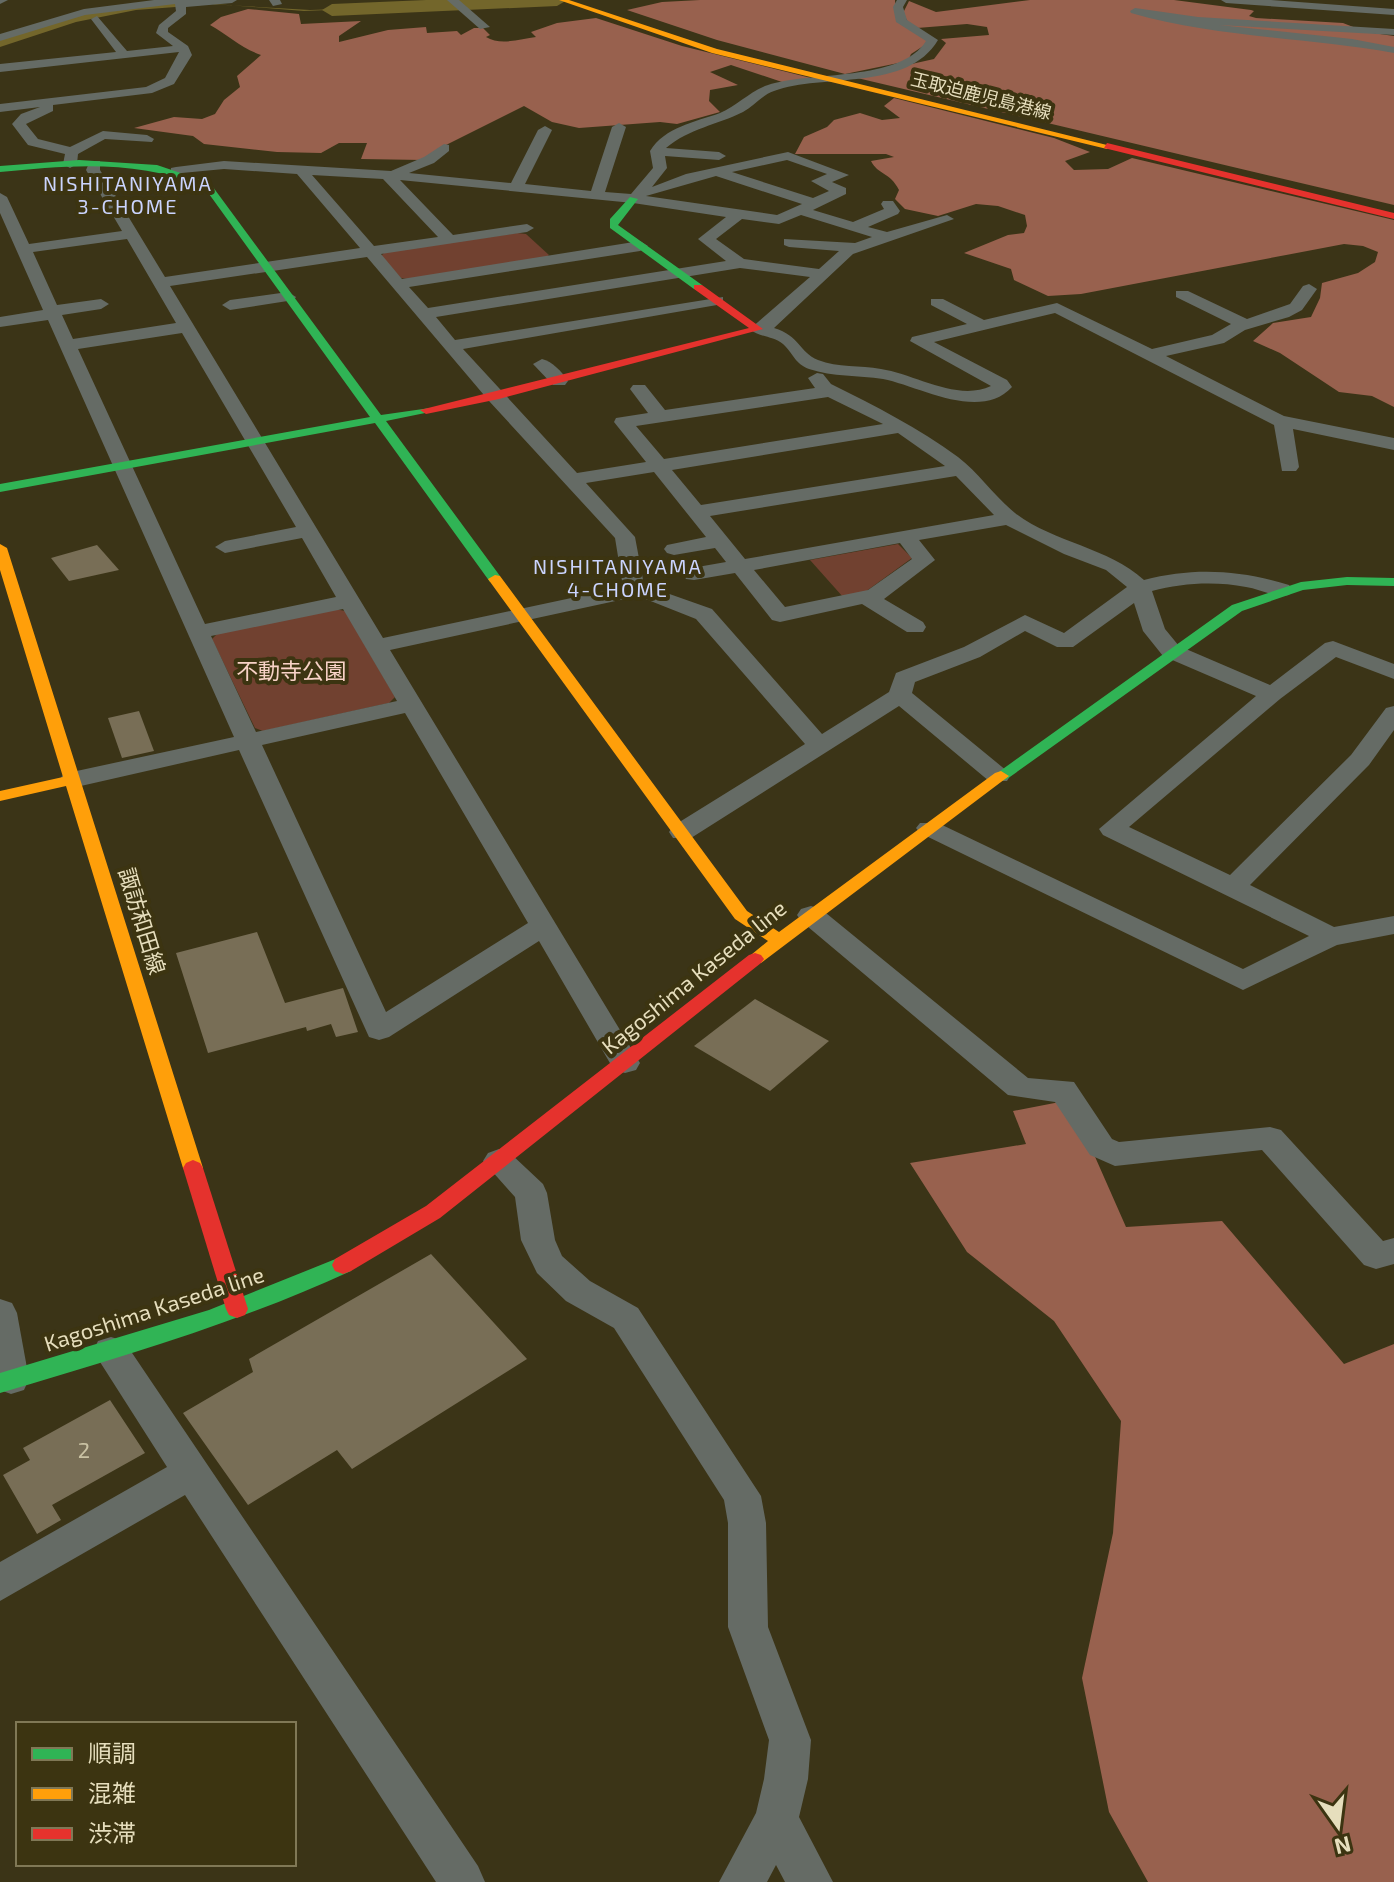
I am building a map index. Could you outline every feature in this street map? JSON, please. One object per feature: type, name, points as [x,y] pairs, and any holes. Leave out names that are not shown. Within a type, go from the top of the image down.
[{"type":"street","points":[[1,36],[57,13],[119,3],[180,4],[232,0]]},
{"type":"street","name":"玉取迫鹿児島港線","points":[[562,0],[818,74],[1394,213]]},
{"type":"street","name":"玉取迫鹿児島港線","points":[[578,0],[641,25]]},
{"type":"street","points":[[657,151],[666,140],[691,124],[731,113],[769,88],[826,82],[914,60],[930,47],[932,40],[902,22],[898,7],[902,0]]},
{"type":"street","points":[[1226,0],[1394,12]]},
{"type":"street","points":[[455,2],[484,27]]},
{"type":"street","points":[[20,44],[97,19],[180,4]]},
{"type":"street","points":[[0,108],[148,90],[170,81],[186,55],[184,48],[162,33],[180,4]]},
{"type":"street","points":[[1394,32],[1198,20],[1135,11],[1181,24],[1352,42],[1394,50]]},
{"type":"street","points":[[97,19],[123,54]]},
{"type":"street","points":[[0,68],[45,57],[184,48]]},
{"type":"street","points":[[163,69],[178,67]]},
{"type":"street","points":[[53,102],[53,106],[26,117],[19,124],[33,142],[95,164],[176,171],[211,165],[390,175],[636,196],[779,220],[841,191],[818,181],[842,175],[788,156],[718,164],[636,196]]},
{"type":"street","points":[[597,195],[619,127]]},
{"type":"street","points":[[516,187],[545,130]]},
{"type":"street","points":[[0,169],[71,158],[103,135],[147,139]]},
{"type":"street","points":[[390,175],[427,161],[444,148]]},
{"type":"street","points":[[657,151],[718,164],[813,203]]},
{"type":"street","points":[[657,151],[662,165],[612,225],[758,329],[786,338],[804,360],[817,366],[890,375],[963,395],[997,391],[1003,386],[918,341],[1057,308],[1283,421],[1394,444]]},
{"type":"street","points":[[427,161],[451,163]]},
{"type":"street","points":[[95,164],[93,170],[625,1063]]},
{"type":"street","points":[[300,169],[495,397],[625,537],[634,591]]},
{"type":"street","points":[[176,171],[207,185],[741,915],[779,940]]},
{"type":"street","points":[[390,175],[450,240]]},
{"type":"street","points":[[479,184],[544,243]]},
{"type":"street","points":[[0,197],[379,1030],[543,926]]},
{"type":"street","points":[[854,227],[893,211],[888,204]]},
{"type":"street","points":[[798,210],[887,237]]},
{"type":"street","points":[[739,214],[706,239],[740,263]]},
{"type":"street","points":[[0,488],[495,397],[758,329],[788,307],[848,251],[947,219]]},
{"type":"street","points":[[24,249],[131,234]]},
{"type":"street","points":[[160,283],[450,240],[640,246]]},
{"type":"street","points":[[789,242],[857,248]]},
{"type":"street","points":[[398,284],[544,243]]},
{"type":"street","points":[[424,314],[740,263],[823,274]]},
{"type":"street","points":[[1150,355],[1218,339],[1245,324],[1296,307],[1309,289]]},
{"type":"street","points":[[1182,294],[1245,324]]},
{"type":"street","points":[[230,305],[288,297]]},
{"type":"street","points":[[451,346],[717,300]]},
{"type":"street","points":[[937,302],[981,325]]},
{"type":"street","points":[[0,322],[101,304]]},
{"type":"street","points":[[67,345],[186,327]]},
{"type":"street","points":[[542,364],[559,381]]},
{"type":"street","points":[[817,366],[817,379],[829,391],[901,427],[961,469],[1009,518],[1071,550],[1113,566],[1140,588],[1154,631],[1171,651],[1272,694]]},
{"type":"street","points":[[734,388],[748,403]]},
{"type":"street","points":[[639,389],[661,417]]},
{"type":"street","points":[[829,391],[623,422],[780,615],[875,595],[924,560],[906,537]]},
{"type":"street","points":[[1283,421],[1289,467]]},
{"type":"street","points":[[571,480],[901,427]]},
{"type":"street","points":[[697,512],[961,469]]},
{"type":"street","points":[[694,574],[1009,518]]},
{"type":"street","points":[[225,547],[307,531]]},
{"type":"street","points":[[674,549],[720,541]]},
{"type":"street","name":"諏訪和田線","points":[[0,548],[237,1309]]},
{"type":"street","points":[[682,832],[900,695],[904,678],[972,652],[1025,622],[1065,642],[1140,588],[1174,579],[1203,576],[1250,579],[1281,590]]},
{"type":"street","name":"Kagoshima Kaseda line","points":[[6,1381],[183,1330],[306,1284],[362,1255],[433,1212],[811,915],[998,776],[1229,611],[1281,590],[1349,580],[1394,582]]},
{"type":"street","points":[[377,646],[634,591],[646,592],[704,614],[820,747]]},
{"type":"street","points":[[865,597],[915,627]]},
{"type":"street","points":[[198,632],[348,601]]},
{"type":"street","points":[[1329,937],[1310,924],[1112,829],[1272,694],[1333,648],[1394,672]]},
{"type":"street","points":[[900,695],[998,776]]},
{"type":"street","points":[[0,796],[411,705]]},
{"type":"street","points":[[1233,887],[1390,727]]},
{"type":"street","points":[[929,828],[1243,981],[1329,937],[1394,925]]},
{"type":"street","points":[[811,915],[1019,1087],[1047,1092],[1063,1090],[1101,1147],[1115,1154],[1270,1138],[1376,1256],[1394,1251]]},
{"type":"street","points":[[499,1161],[531,1193],[538,1240],[549,1264],[578,1291],[626,1318],[742,1496],[747,1523],[748,1627],[790,1740],[786,1779],[776,1820],[742,1882]]},
{"type":"street","points":[[0,1313],[6,1381]]},
{"type":"street","points":[[111,1351],[462,1882]]},
{"type":"street","points":[[0,1583],[193,1471]]},
{"type":"street","points":[[776,1820],[810,1882]]},
{"type":"green space","points":[[526,234],[549,255],[408,279],[401,278],[381,256],[385,252]]},
{"type":"green space","points":[[898,544],[912,558],[865,592],[843,597],[810,560]]},
{"type":"green space","name":"不動寺公園","points":[[335,609],[345,611],[395,697],[389,703],[263,731],[255,728],[212,639],[218,633]]},
{"type":"shaded area","points":[[895,0],[896,16],[928,39],[928,43],[911,54],[908,61],[845,74],[717,40],[627,10],[662,2]]},
{"type":"shaded area","points":[[1030,0],[1174,0],[1251,10],[1254,11],[1249,16],[1256,18],[1343,23],[1366,32],[1394,36],[1394,205],[853,77],[934,59],[946,43],[941,39],[989,35],[987,27],[967,24],[917,28],[909,24],[903,13],[909,1],[936,12]]},
{"type":"shaded area","points":[[173,2],[212,4],[136,10],[76,22],[0,47],[0,40],[92,12]]},
{"type":"shaded area","points":[[237,6],[310,10],[398,7],[304,11]]},
{"type":"shaded area","points":[[248,9],[299,14],[301,24],[361,21],[339,36],[339,42],[388,30],[426,27],[427,33],[457,31],[461,35],[474,28],[483,28],[490,35],[486,37],[492,40],[511,41],[536,37],[531,32],[557,23],[596,18],[682,46],[815,79],[785,83],[731,65],[710,72],[738,85],[710,90],[709,101],[720,112],[677,124],[660,122],[579,128],[552,122],[524,106],[442,147],[423,160],[361,159],[367,143],[339,143],[321,153],[277,152],[204,144],[193,136],[134,128],[174,117],[202,119],[215,114],[224,100],[240,87],[237,76],[261,55],[210,25],[221,17]]},
{"type":"shaded area","points":[[894,98],[1054,138],[1090,152],[1065,161],[1074,170],[1108,169],[1132,158],[1394,220],[1394,407],[1372,396],[1339,392],[1280,353],[1253,341],[1273,323],[1311,317],[1320,298],[1322,283],[1358,273],[1375,262],[1378,252],[1363,246],[1344,244],[1081,294],[1048,296],[1014,280],[1011,269],[964,253],[1008,235],[1024,233],[1027,226],[1025,215],[998,206],[976,204],[938,216],[905,209],[895,199],[899,190],[896,184],[871,161],[894,157],[886,154],[795,154],[804,137],[827,127],[834,120],[860,113],[882,120],[900,118],[884,106]]},
{"type":"shaded area","points":[[1070,1100],[1126,1227],[1222,1221],[1344,1364],[1394,1344],[1394,1882],[1148,1882],[1109,1812],[1082,1678],[1113,1533],[1121,1421],[1054,1321],[967,1252],[910,1163],[1026,1144],[1013,1111]]},
{"type":"building","points":[[97,545],[119,570],[69,581],[51,558]]},
{"type":"building","points":[[139,711],[154,751],[122,758],[108,718]]},
{"type":"building","points":[[257,932],[285,1003],[343,988],[358,1032],[336,1037],[331,1024],[307,1031],[306,1027],[208,1053],[176,953]]},
{"type":"building","points":[[755,999],[829,1041],[770,1091],[694,1046]]},
{"type":"building","points":[[431,1254],[527,1359],[352,1469],[337,1450],[248,1505],[183,1413],[253,1372],[249,1359]]},
{"type":"building","points":[[110,1400],[145,1453],[52,1505],[61,1520],[37,1534],[3,1475],[30,1460],[23,1448]]},
{"type":"waterway","points":[[332,10],[557,0]]},
{"type":"traffic: fast","points":[[0,169],[105,162],[131,164],[157,168],[207,185],[495,579]]},
{"type":"traffic: fast","points":[[633,199],[615,219],[613,226],[698,287]]},
{"type":"traffic: fast","points":[[0,488],[426,410]]},
{"type":"traffic: fast","points":[[1001,776],[1237,608],[1301,586],[1347,581],[1394,582]]},
{"type":"traffic: fast","points":[[0,1383],[217,1317],[343,1265]]},
{"type":"traffic: slow","points":[[562,0],[715,51],[1107,146]]},
{"type":"traffic: slow","points":[[0,548],[193,1168]]},
{"type":"traffic: slow","points":[[495,579],[741,915],[779,940]]},
{"type":"traffic: slow","points":[[755,959],[1001,776]]},
{"type":"traffic: slow","points":[[0,796],[72,780]]},
{"type":"traffic: jam","points":[[1107,146],[1394,216]]},
{"type":"traffic: jam","points":[[426,410],[495,397],[758,329],[698,287]]},
{"type":"traffic: jam","points":[[343,1265],[433,1212],[755,959]]},
{"type":"traffic: jam","points":[[193,1168],[237,1309]]},
{"type":"district","name":"NISHITANIYAMA 3-CHOME","points":[[128,196]]},
{"type":"district","name":"NISHITANIYAMA 4-CHOME","points":[[618,578]]}]
